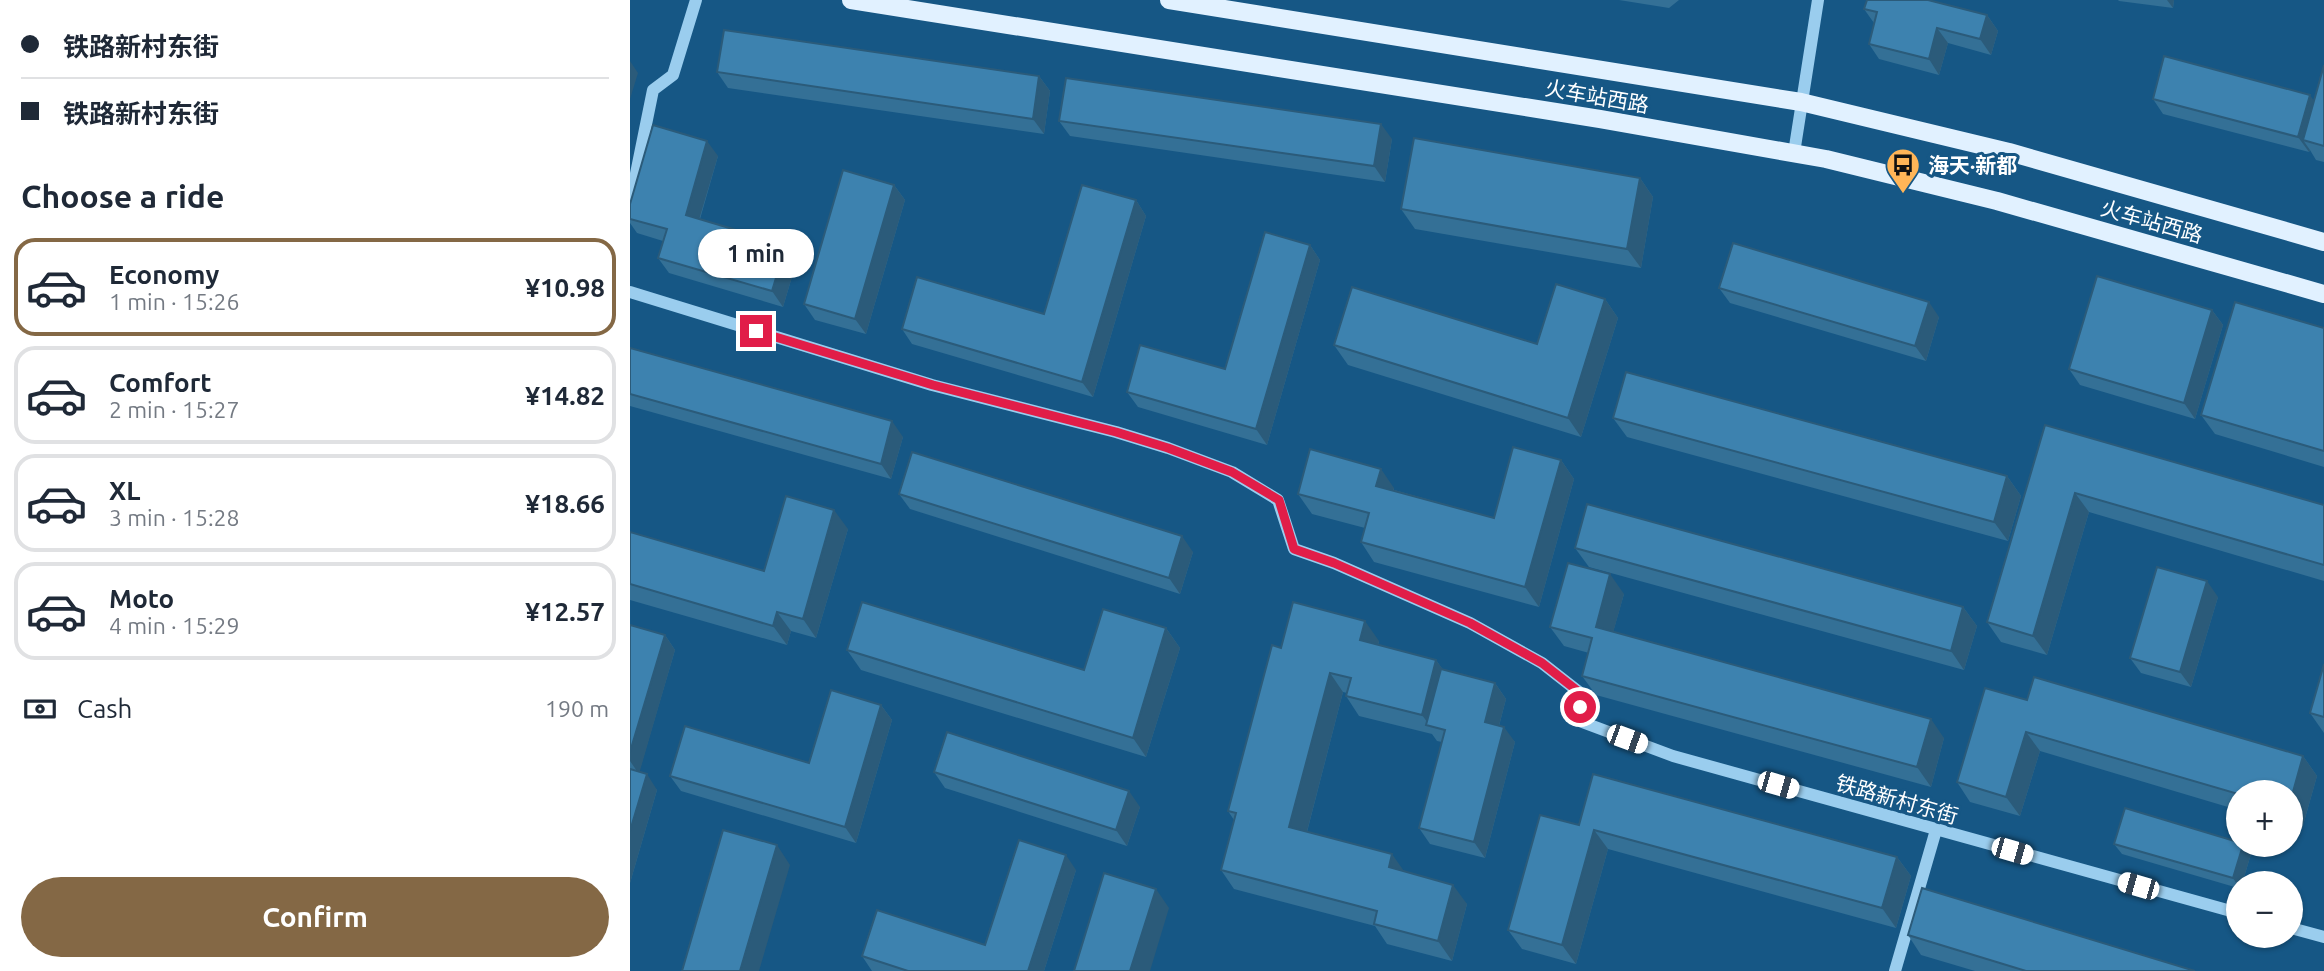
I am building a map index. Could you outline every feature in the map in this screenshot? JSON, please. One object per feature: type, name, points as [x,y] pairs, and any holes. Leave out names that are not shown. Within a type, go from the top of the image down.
[{"type":"main road","name":"火车站西路","points":[[850,0],[1600,119],[1826,159],[1997,201],[2324,294]]},
{"type":"main road","name":"火车站西路","points":[[1169,0],[1801,102],[2009,152],[2324,242]]},
{"type":"street","points":[[630,203],[653,90],[673,75],[696,0]]},
{"type":"street","points":[[1794,153],[1818,0]]},
{"type":"street","name":"铁路新村东街","points":[[630,292],[933,385],[1116,432],[1232,472],[1279,500],[1294,549],[1334,563],[1470,623],[1542,663],[1579,692],[1582,722],[1673,756],[2226,910]]},
{"type":"street","points":[[1895,971],[1936,830]]},
{"type":"street","points":[[2303,931],[2324,937]]},
{"type":"building","points":[[1867,0],[1928,0],[1987,15],[1980,39],[1937,28],[1929,59],[1869,44],[1877,12],[1864,9]]},
{"type":"building","points":[[724,30],[1039,76],[1033,119],[717,72]]},
{"type":"building","points":[[2164,56],[2310,95],[2298,137],[2153,99]]},
{"type":"building","points":[[2324,65],[2324,146],[2303,140]]},
{"type":"building","points":[[1066,78],[1381,124],[1374,166],[1059,121]]},
{"type":"building","points":[[653,125],[707,141],[686,215],[786,245],[772,291],[658,258],[667,229],[630,219],[630,204]]},
{"type":"building","points":[[1414,138],[1640,178],[1627,249],[1401,209]]},
{"type":"building","points":[[843,170],[894,185],[855,319],[804,304]]},
{"type":"building","points":[[1082,185],[1136,200],[1082,382],[902,329],[917,277],[1044,314]]},
{"type":"building","points":[[1265,232],[1310,245],[1256,429],[1127,392],[1140,345],[1225,369]]},
{"type":"building","points":[[1733,243],[1929,302],[1915,346],[1719,288]]},
{"type":"building","points":[[2097,276],[2212,310],[2184,403],[2069,369]]},
{"type":"building","points":[[1556,284],[1605,299],[1568,418],[1334,345],[1352,287],[1537,344]]},
{"type":"building","points":[[2235,302],[2324,328],[2324,451],[2201,415]]},
{"type":"building","points":[[630,348],[892,421],[881,464],[630,394]]},
{"type":"building","points":[[1626,372],[2007,476],[1994,522],[1613,418]]},
{"type":"building","points":[[2045,425],[2324,505],[2324,565],[2075,493],[2033,636],[1987,622]]},
{"type":"building","points":[[1513,447],[1561,460],[1525,587],[1361,542],[1369,513],[1298,494],[1310,449],[1381,469],[1376,486],[1494,518]]},
{"type":"building","points":[[912,452],[1182,536],[1169,578],[899,494]]},
{"type":"building","points":[[786,496],[834,510],[803,619],[777,612],[773,626],[630,584],[630,532],[764,571]]},
{"type":"building","points":[[1587,504],[1963,607],[1951,651],[1575,548]]},
{"type":"building","points":[[1568,563],[1610,574],[1596,627],[1931,719],[1917,767],[1582,676],[1592,638],[1550,627]]},
{"type":"building","points":[[2157,567],[2207,581],[2180,672],[2130,658]]},
{"type":"building","points":[[862,602],[1084,670],[1103,609],[1166,628],[1133,738],[847,650]]},
{"type":"building","points":[[1293,602],[1365,621],[1360,640],[1436,660],[1422,715],[1346,696],[1351,678],[1330,673],[1289,827],[1392,854],[1389,867],[1453,885],[1438,941],[1374,924],[1377,911],[1221,870],[1236,813],[1228,811],[1272,645],[1281,648]]},
{"type":"building","points":[[630,625],[665,635],[630,752]]},
{"type":"building","points":[[2324,664],[2324,717],[2310,713]]},
{"type":"building","points":[[1441,669],[1495,683],[1485,722],[1504,727],[1474,842],[1419,828],[1445,730],[1426,725]]},
{"type":"building","points":[[2034,677],[2303,756],[2296,780],[2226,780],[2226,790],[2026,732],[2006,797],[1957,782],[1985,688],[2027,700]]},
{"type":"building","points":[[831,690],[881,705],[845,827],[670,776],[685,726],[809,763]]},
{"type":"building","points":[[947,732],[1129,791],[1116,830],[934,772]]},
{"type":"building","points":[[630,769],[647,774],[630,831]]},
{"type":"building","points":[[1593,774],[1897,857],[1882,908],[1594,830],[1562,945],[1508,930],[1540,815],[1579,825]]},
{"type":"building","points":[[2125,808],[2226,838],[2226,857],[2239,857],[2235,871],[2226,871],[2226,876],[2114,844]]},
{"type":"building","points":[[723,830],[777,845],[740,971],[682,971]]},
{"type":"building","points":[[1019,840],[1066,855],[1028,971],[908,971],[862,956],[877,910],[985,945]]},
{"type":"building","points":[[1104,873],[1156,889],[1130,971],[1074,971]]},
{"type":"building","points":[[1922,888],[2195,971],[2026,971],[1908,935]]},
{"type":"place","name":"海天·新都","points":[[1903,195]]},
{"type":"route","points":[[756,331],[933,385],[1116,432],[1232,472],[1279,500],[1294,549],[1334,563],[1470,623],[1542,663],[1579,692],[1580,707]]}]
